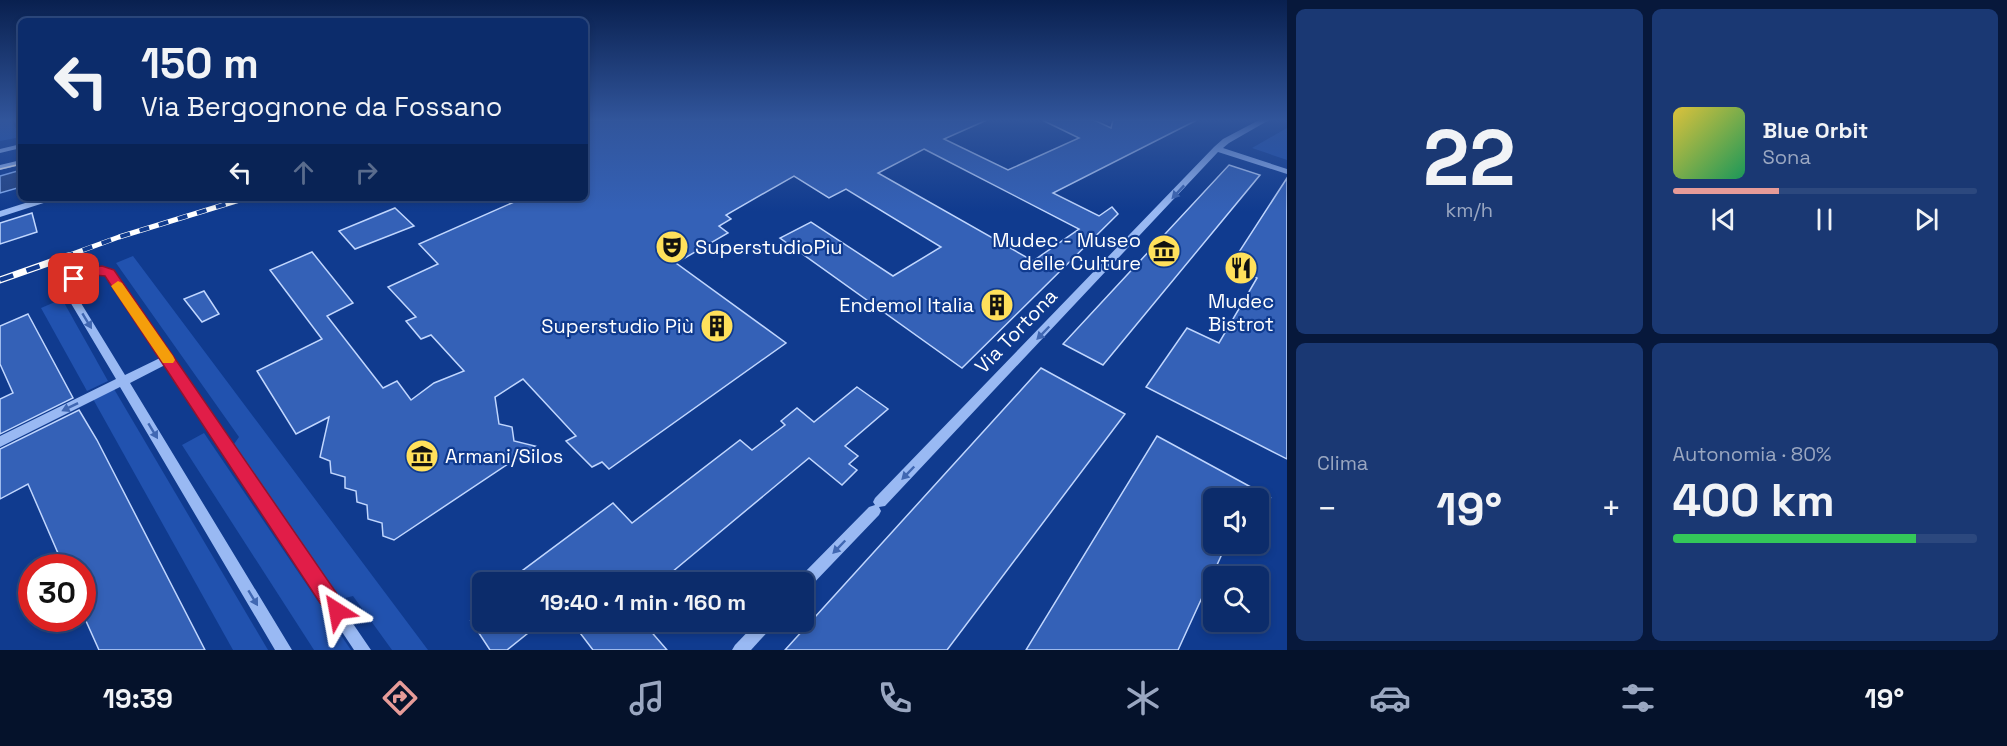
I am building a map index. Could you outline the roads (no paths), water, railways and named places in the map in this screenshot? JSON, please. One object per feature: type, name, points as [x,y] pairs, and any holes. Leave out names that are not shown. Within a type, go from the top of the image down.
[{"type":"street","name":"Via Tortona","points":[[814,572],[1216,150]]},
{"type":"street","points":[[1221,150],[1287,172]]},
{"type":"street","points":[[0,168],[18,163]]},
{"type":"street","points":[[0,214],[41,201]]},
{"type":"street","points":[[284,650],[68,290],[70,284],[82,273],[102,270],[109,273],[363,650]]},
{"type":"street","points":[[0,442],[167,359]]},
{"type":"street","points":[[740,650],[757,632]]},
{"type":"tram line","points":[[0,169],[18,165]]},
{"type":"railway","points":[[64,257],[119,237],[236,201]]},
{"type":"railway","points":[[0,280],[68,256]]},
{"type":"place","name":"SuperstudioPiu","points":[[672,247]]},
{"type":"place","name":"Mudec - Museo delle Culture","points":[[1164,251]]},
{"type":"place","name":"Mudec Bistrot","points":[[1241,268]]},
{"type":"place","name":"Endemol Italia","points":[[997,305]]},
{"type":"place","name":"Superstudio Più","points":[[717,326]]},
{"type":"place","name":"Armani/Silos","points":[[422,456]]}]
